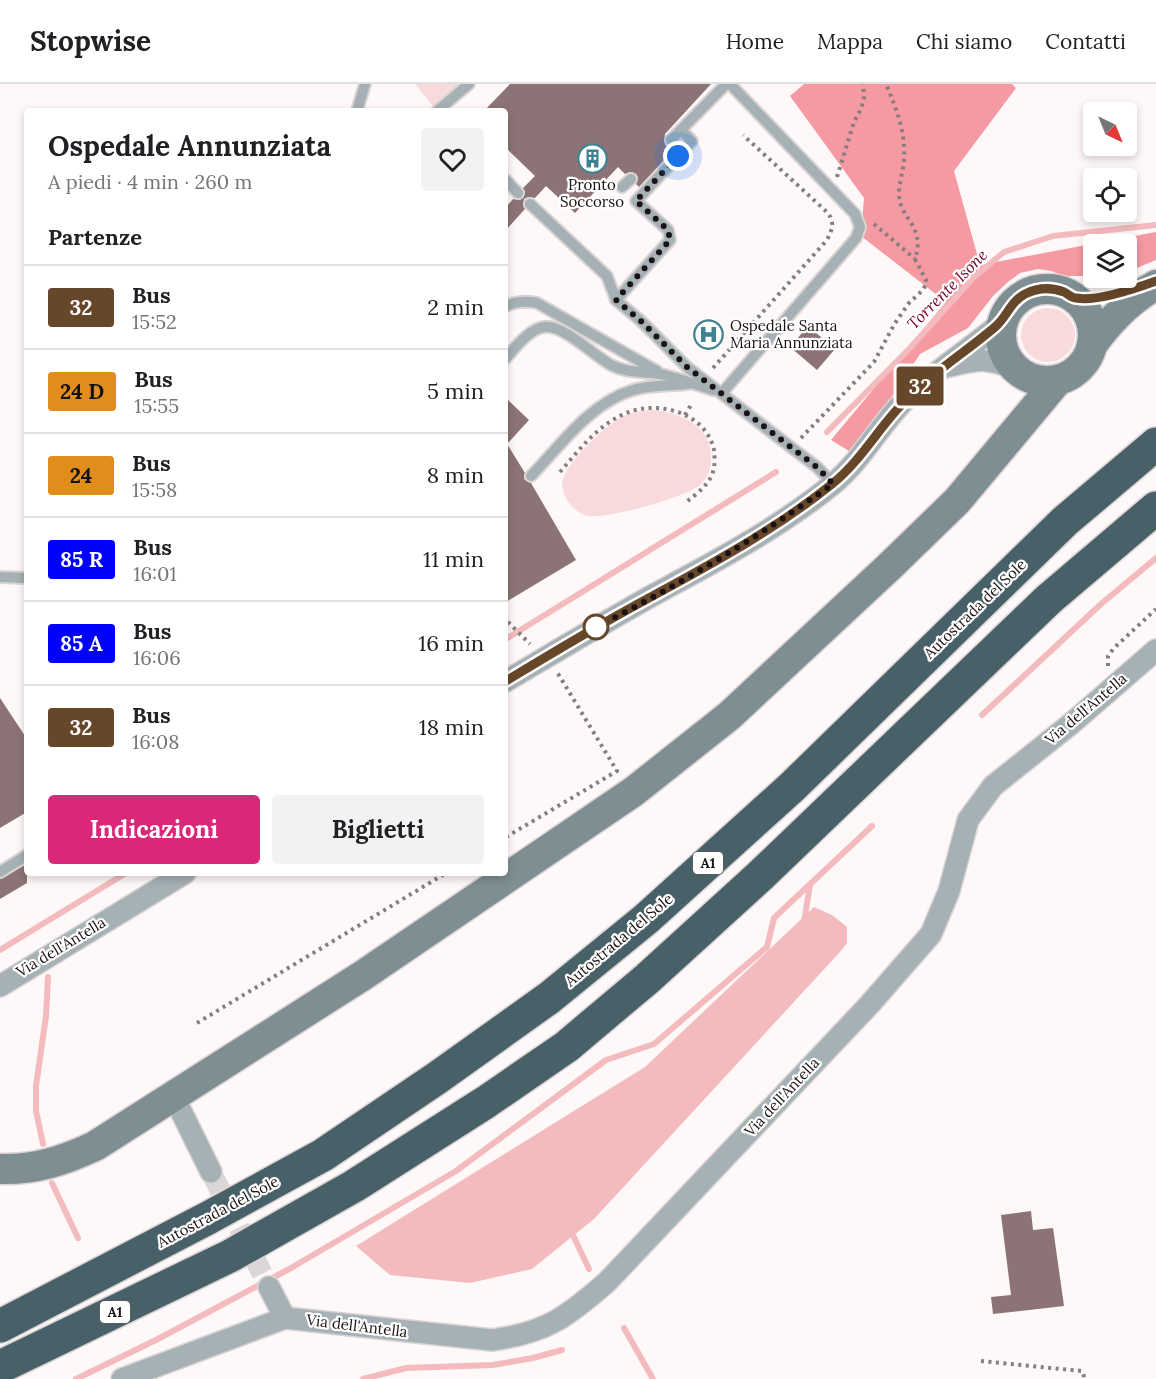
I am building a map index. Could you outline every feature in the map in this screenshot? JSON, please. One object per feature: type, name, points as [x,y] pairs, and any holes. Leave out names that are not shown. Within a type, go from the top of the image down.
[{"type":"highway","name":"Autostrada del Sole","points":[[0,1326],[208,1218],[323,1155],[437,1078],[549,998],[646,919],[792,787],[1065,521],[1156,444]]},
{"type":"highway","name":"A1","points":[[0,1367],[230,1256],[313,1210],[458,1120],[566,1047],[648,978],[760,876],[1049,598],[1156,508]]},
{"type":"street","points":[[1075,298],[1107,295],[1156,283]]},
{"type":"street","points":[[1092,345],[1121,309],[1156,283]]},
{"type":"street","points":[[938,369],[978,359],[989,360],[1042,381],[1058,380],[1073,373],[1089,353],[1093,336],[1087,311],[1075,298],[1055,290],[1033,291],[1014,302],[1003,321],[1000,338],[1009,362],[1017,370]]},
{"type":"street","points":[[508,680],[596,627],[734,551],[833,484],[871,443],[905,400],[938,369],[1003,321]]},
{"type":"street","points":[[987,465],[1006,428],[1017,370]]},
{"type":"street","points":[[0,1169],[42,1166],[66,1160],[95,1146],[362,976],[633,792],[729,716],[957,501],[1058,380]]},
{"type":"street","name":"Via dell'Antella","points":[[122,1379],[285,1318],[492,1340],[520,1336],[550,1325],[576,1310],[607,1282],[854,1021],[931,934],[949,891],[968,820],[993,786],[1156,650]]},
{"type":"street","name":"Via dell'Antella","points":[[0,986],[180,876]]},
{"type":"street","points":[[174,1097],[211,1172]]},
{"type":"street","name":"Via dell'Antella","points":[[269,1287],[285,1318]]},
{"type":"lane","points":[[358,108],[365,84]]},
{"type":"lane","points":[[441,108],[470,84]]},
{"type":"lane","points":[[671,140],[728,84],[855,214],[860,227],[856,238],[722,393]]},
{"type":"lane","points":[[616,300],[670,240],[668,230],[636,201],[692,141],[681,130]]},
{"type":"lane","points":[[508,182],[518,193]]},
{"type":"lane","points":[[530,204],[607,276],[616,300],[641,321],[687,367],[792,447],[818,468],[833,484]]},
{"type":"lane","points":[[508,305],[537,303],[663,375]]},
{"type":"lane","points":[[508,356],[533,332],[542,327],[549,327],[560,330],[611,365],[628,371],[663,375],[722,393]]},
{"type":"lane","points":[[531,476],[586,419],[612,399],[633,390],[694,384]]},
{"type":"lane","points":[[0,578],[24,578]]},
{"type":"lane","points":[[2,867],[24,856]]},
{"type":"path","points":[[835,180],[864,99],[863,84]]},
{"type":"path","points":[[886,84],[904,134],[904,161],[899,194],[901,206],[917,235],[919,247],[915,259]]},
{"type":"path","points":[[712,369],[827,240],[832,228],[833,220],[828,213],[743,135]]},
{"type":"path","points":[[792,447],[874,362],[895,324],[927,282],[915,259],[871,222],[855,214]]},
{"type":"path","points":[[685,415],[691,405]]},
{"type":"path","points":[[560,472],[598,430],[625,413],[653,407],[668,408],[695,420],[708,437],[715,456],[711,477],[702,489],[685,503]]},
{"type":"path","points":[[1120,681],[1109,670],[1108,656],[1156,609]]},
{"type":"path","points":[[508,622],[530,645]]},
{"type":"path","points":[[508,836],[617,771],[555,669]]},
{"type":"path","points":[[197,1023],[440,876]]},
{"type":"path","points":[[981,1361],[1082,1371],[1085,1379]]},
{"type":"shaded area","points":[[415,84],[463,84],[434,107]]},
{"type":"shaded area","points":[[804,84],[1012,84],[1016,88],[954,171],[980,265],[1083,246],[1083,276],[1064,276],[1038,269],[1020,273],[993,296],[968,328],[920,354],[854,454],[831,440],[946,302],[861,236],[864,198],[790,96]]},
{"type":"shaded area","points":[[1156,232],[1156,260],[1137,268],[1137,236]]},
{"type":"shaded area","points":[[1048,308],[1058,310],[1067,316],[1073,325],[1075,335],[1073,345],[1067,354],[1058,360],[1048,362],[1038,360],[1029,354],[1023,345],[1021,335],[1023,325],[1029,316],[1038,310]]},
{"type":"shaded area","points":[[653,410],[684,418],[701,430],[710,448],[711,460],[706,479],[681,495],[647,506],[598,516],[584,515],[578,511],[567,500],[562,485],[573,462],[590,442],[618,419],[632,413]]},
{"type":"shaded area","points":[[814,907],[832,915],[847,927],[847,943],[594,1219],[532,1269],[470,1283],[390,1275],[356,1246],[645,1067]]},
{"type":"building","name":"Pronto Soccorso","points":[[510,84],[711,84],[665,134],[666,146],[678,145],[639,187],[636,184],[638,178],[636,174],[630,172],[625,174],[618,167],[575,213],[546,186],[535,198],[524,199],[525,209],[508,228],[508,205],[513,199],[523,198],[525,192],[523,188],[535,176],[508,150],[508,108],[487,108]]},
{"type":"building","points":[[808,326],[835,349],[817,370],[790,347]]},
{"type":"building","points":[[508,400],[529,420],[508,443]]},
{"type":"building","points":[[508,446],[525,473],[524,479],[531,483],[576,560],[508,601]]},
{"type":"building","points":[[0,698],[24,734],[24,814],[0,828]]},
{"type":"building","points":[[24,866],[27,883],[0,899],[0,879]]},
{"type":"building","points":[[1031,1211],[1033,1230],[1053,1228],[1064,1306],[993,1314],[991,1297],[1011,1295],[1001,1215]]},
{"type":"waterway","name":"Torrente Isone","points":[[827,432],[910,348],[973,278],[1004,252],[1053,236],[1156,225]]},
{"type":"waterway","name":"Torrente Isone","points":[[508,638],[776,472]]},
{"type":"waterway","points":[[982,715],[1101,604],[1156,558]]},
{"type":"waterway","points":[[76,1379],[158,1339],[291,1268],[456,1171],[606,1060],[654,1044],[767,947],[774,918],[872,826]]},
{"type":"waterway","name":"Torrente Isone","points":[[0,950],[121,876]]},
{"type":"waterway","points":[[804,922],[810,885]]},
{"type":"waterway","points":[[43,1144],[36,1111],[36,1086],[46,1016],[48,977]]},
{"type":"waterway","points":[[52,1183],[78,1238]]},
{"type":"waterway","points":[[570,1229],[589,1269]]},
{"type":"waterway","points":[[624,1328],[653,1379]]},
{"type":"waterway","points":[[363,1379],[406,1368],[493,1365],[562,1350]]},
{"type":"tunnel","points":[[211,1172],[269,1287]]},
{"type":"bus line","name":"32","points":[[508,680],[596,627],[734,551],[833,484],[848,470],[905,400],[938,369],[1003,321],[1007,310],[1023,295],[1044,289],[1066,293],[1075,298],[1093,297],[1134,289],[1156,281]]},
{"type":"place","name":"Pronto Soccorso","points":[[592,158]]},
{"type":"place","name":"Ospedale Santa Maria Annunziata","points":[[709,335]]},
{"type":"route","points":[[596,627],[734,551],[833,484],[818,468],[687,367],[641,321],[616,300],[670,240],[668,230],[636,201],[678,156]]}]
